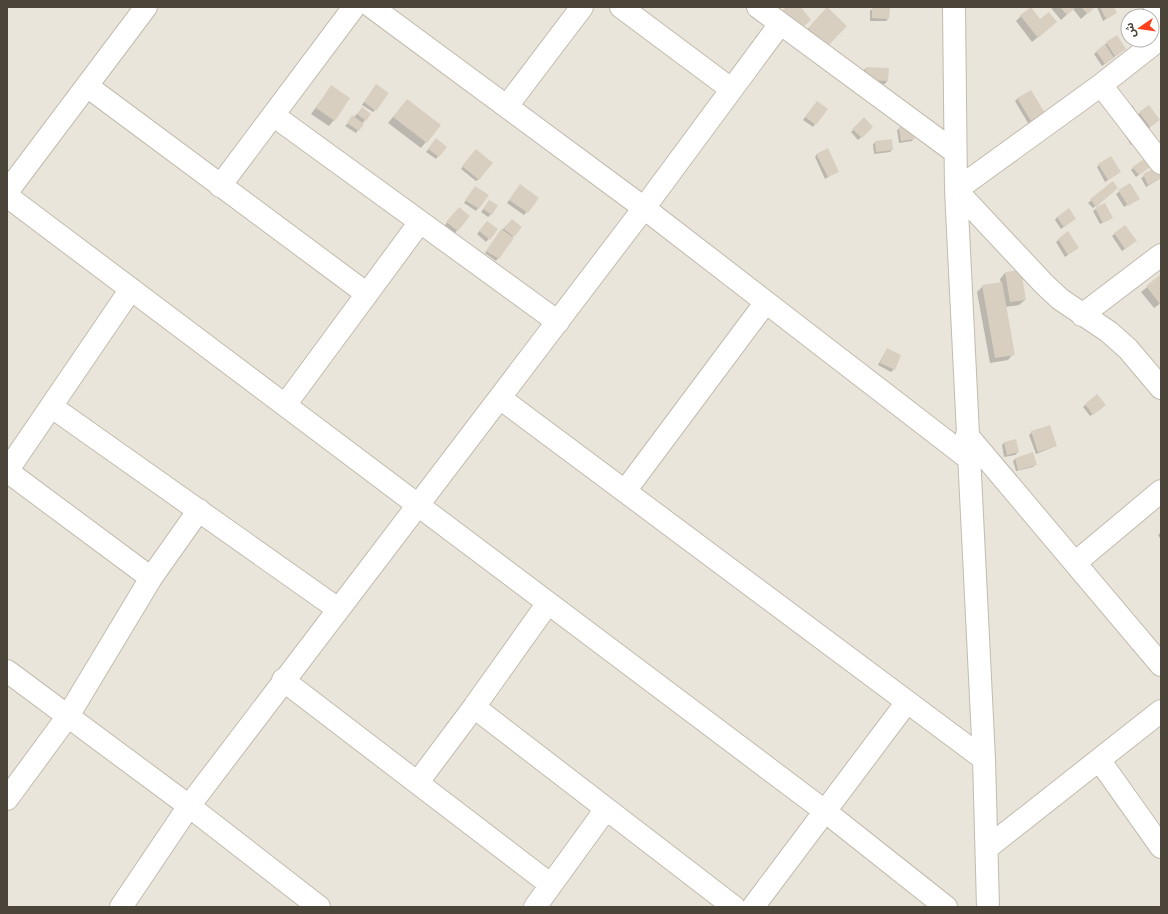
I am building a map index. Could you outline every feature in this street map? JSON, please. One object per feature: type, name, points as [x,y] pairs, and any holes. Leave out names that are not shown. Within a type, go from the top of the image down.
[{"type":"street","points":[[7,192],[146,7]]},
{"type":"street","points":[[220,186],[354,7]]},
{"type":"street","points":[[372,7],[644,208],[968,458]]},
{"type":"street","points":[[507,106],[582,7]]},
{"type":"street","points":[[620,7],[731,89]]},
{"type":"street","points":[[758,7],[955,152]]},
{"type":"street","points":[[954,7],[956,190],[984,759],[988,907]]},
{"type":"street","points":[[121,907],[189,806],[338,608],[558,322],[780,24]]},
{"type":"street","points":[[956,190],[1101,85],[1161,38]]},
{"type":"street","points":[[1101,85],[1161,164]]},
{"type":"street","points":[[87,86],[367,294]]},
{"type":"street","points":[[273,115],[558,322]]},
{"type":"street","points":[[956,190],[1044,284],[1082,314],[1109,332],[1128,349],[1161,388]]},
{"type":"street","points":[[7,196],[826,812],[946,907]]},
{"type":"street","points":[[285,405],[420,222]]},
{"type":"street","points":[[1082,314],[1161,255]]},
{"type":"street","points":[[131,289],[52,408],[7,471],[151,578]]},
{"type":"street","points":[[625,491],[766,302]]},
{"type":"street","points":[[500,398],[984,759]]},
{"type":"street","points":[[52,408],[338,608]]},
{"type":"street","points":[[967,435],[1161,665]]},
{"type":"street","points":[[1075,563],[1161,491]]},
{"type":"street","points":[[7,799],[68,716],[151,578],[199,510]]},
{"type":"street","points":[[418,782],[474,707],[548,603]]},
{"type":"street","points":[[7,671],[189,806],[319,907]]},
{"type":"street","points":[[284,680],[551,885]]},
{"type":"street","points":[[753,907],[826,812],[907,702]]},
{"type":"street","points":[[474,707],[734,907]]},
{"type":"street","points":[[987,848],[1161,712]]},
{"type":"street","points":[[1100,761],[1161,848]]},
{"type":"street","points":[[535,907],[606,809]]},
{"type":"shaded area","points":[[7,7],[1161,7],[1161,907],[7,907]]},
{"type":"building","points":[[786,7],[801,7],[811,20],[796,33],[780,13]]},
{"type":"building","points":[[827,7],[847,26],[827,47],[808,28]]},
{"type":"building","points":[[872,7],[890,8],[889,19],[872,18]]},
{"type":"building","points":[[1031,7],[1040,19],[1049,12],[1057,22],[1038,38],[1020,15]]},
{"type":"building","points":[[1060,7],[1076,7],[1067,15]]},
{"type":"building","points":[[1081,7],[1095,7],[1088,14]]},
{"type":"building","points":[[1100,7],[1114,7],[1117,13],[1106,19]]},
{"type":"building","points":[[1117,35],[1120,40],[1120,48],[1126,49],[1115,56],[1106,42]]},
{"type":"building","points":[[1105,44],[1114,58],[1105,64],[1096,51]]},
{"type":"building","points":[[866,67],[889,68],[888,81],[865,80]]},
{"type":"building","points":[[376,84],[389,93],[376,111],[364,102]]},
{"type":"building","points":[[331,85],[350,98],[335,121],[316,108]]},
{"type":"building","points":[[1031,90],[1045,113],[1031,121],[1017,98]]},
{"type":"building","points":[[407,99],[441,125],[427,143],[393,117]]},
{"type":"building","points":[[817,101],[828,109],[816,125],[805,117]]},
{"type":"building","points":[[1149,105],[1160,120],[1150,127],[1139,112]]},
{"type":"building","points":[[362,107],[371,114],[366,121],[357,114]]},
{"type":"building","points":[[352,115],[364,124],[359,131],[347,123]]},
{"type":"building","points":[[864,117],[873,127],[862,138],[852,129]]},
{"type":"building","points":[[914,125],[915,139],[901,141],[899,127]]},
{"type":"building","points":[[436,138],[447,147],[439,157],[428,149]]},
{"type":"building","points":[[892,139],[893,150],[876,152],[875,141]]},
{"type":"building","points":[[828,148],[839,172],[828,177],[816,154]]},
{"type":"building","points":[[476,149],[493,163],[479,180],[462,166]]},
{"type":"building","points":[[1111,156],[1121,172],[1108,180],[1098,164]]},
{"type":"building","points":[[1147,157],[1153,165],[1139,175],[1132,167]]},
{"type":"building","points":[[1160,165],[1161,178],[1148,185],[1143,174]]},
{"type":"building","points":[[1113,181],[1118,188],[1096,207],[1090,199]]},
{"type":"building","points":[[1130,183],[1140,199],[1128,206],[1118,190]]},
{"type":"building","points":[[520,184],[539,198],[528,213],[509,200]]},
{"type":"building","points":[[475,186],[489,195],[479,209],[465,200]]},
{"type":"building","points":[[489,200],[498,205],[492,215],[483,209]]},
{"type":"building","points":[[1105,203],[1113,218],[1103,223],[1095,208]]},
{"type":"building","points":[[459,207],[470,216],[458,231],[446,222]]},
{"type":"building","points":[[1069,208],[1076,219],[1064,227],[1057,217]]},
{"type":"building","points":[[512,219],[522,227],[514,237],[504,229]]},
{"type":"building","points":[[487,221],[498,229],[490,240],[479,231]]},
{"type":"building","points":[[1125,225],[1137,241],[1125,249],[1114,233]]},
{"type":"building","points":[[501,229],[514,238],[499,259],[486,251]]},
{"type":"building","points":[[1068,231],[1079,248],[1068,255],[1058,239]]},
{"type":"building","points":[[1021,270],[1026,300],[1010,302],[1005,272]]},
{"type":"building","points":[[1161,274],[1161,302],[1160,304],[1146,286]]},
{"type":"building","points":[[1002,282],[1015,355],[995,358],[982,285]]},
{"type":"building","points":[[887,348],[901,355],[895,370],[880,363]]},
{"type":"building","points":[[1097,394],[1106,405],[1093,415],[1085,404]]},
{"type":"building","points":[[1050,425],[1057,446],[1038,452],[1031,431]]},
{"type":"building","points":[[1016,439],[1019,452],[1007,455],[1004,442]]},
{"type":"building","points":[[1033,452],[1037,465],[1018,470],[1015,458]]}]
